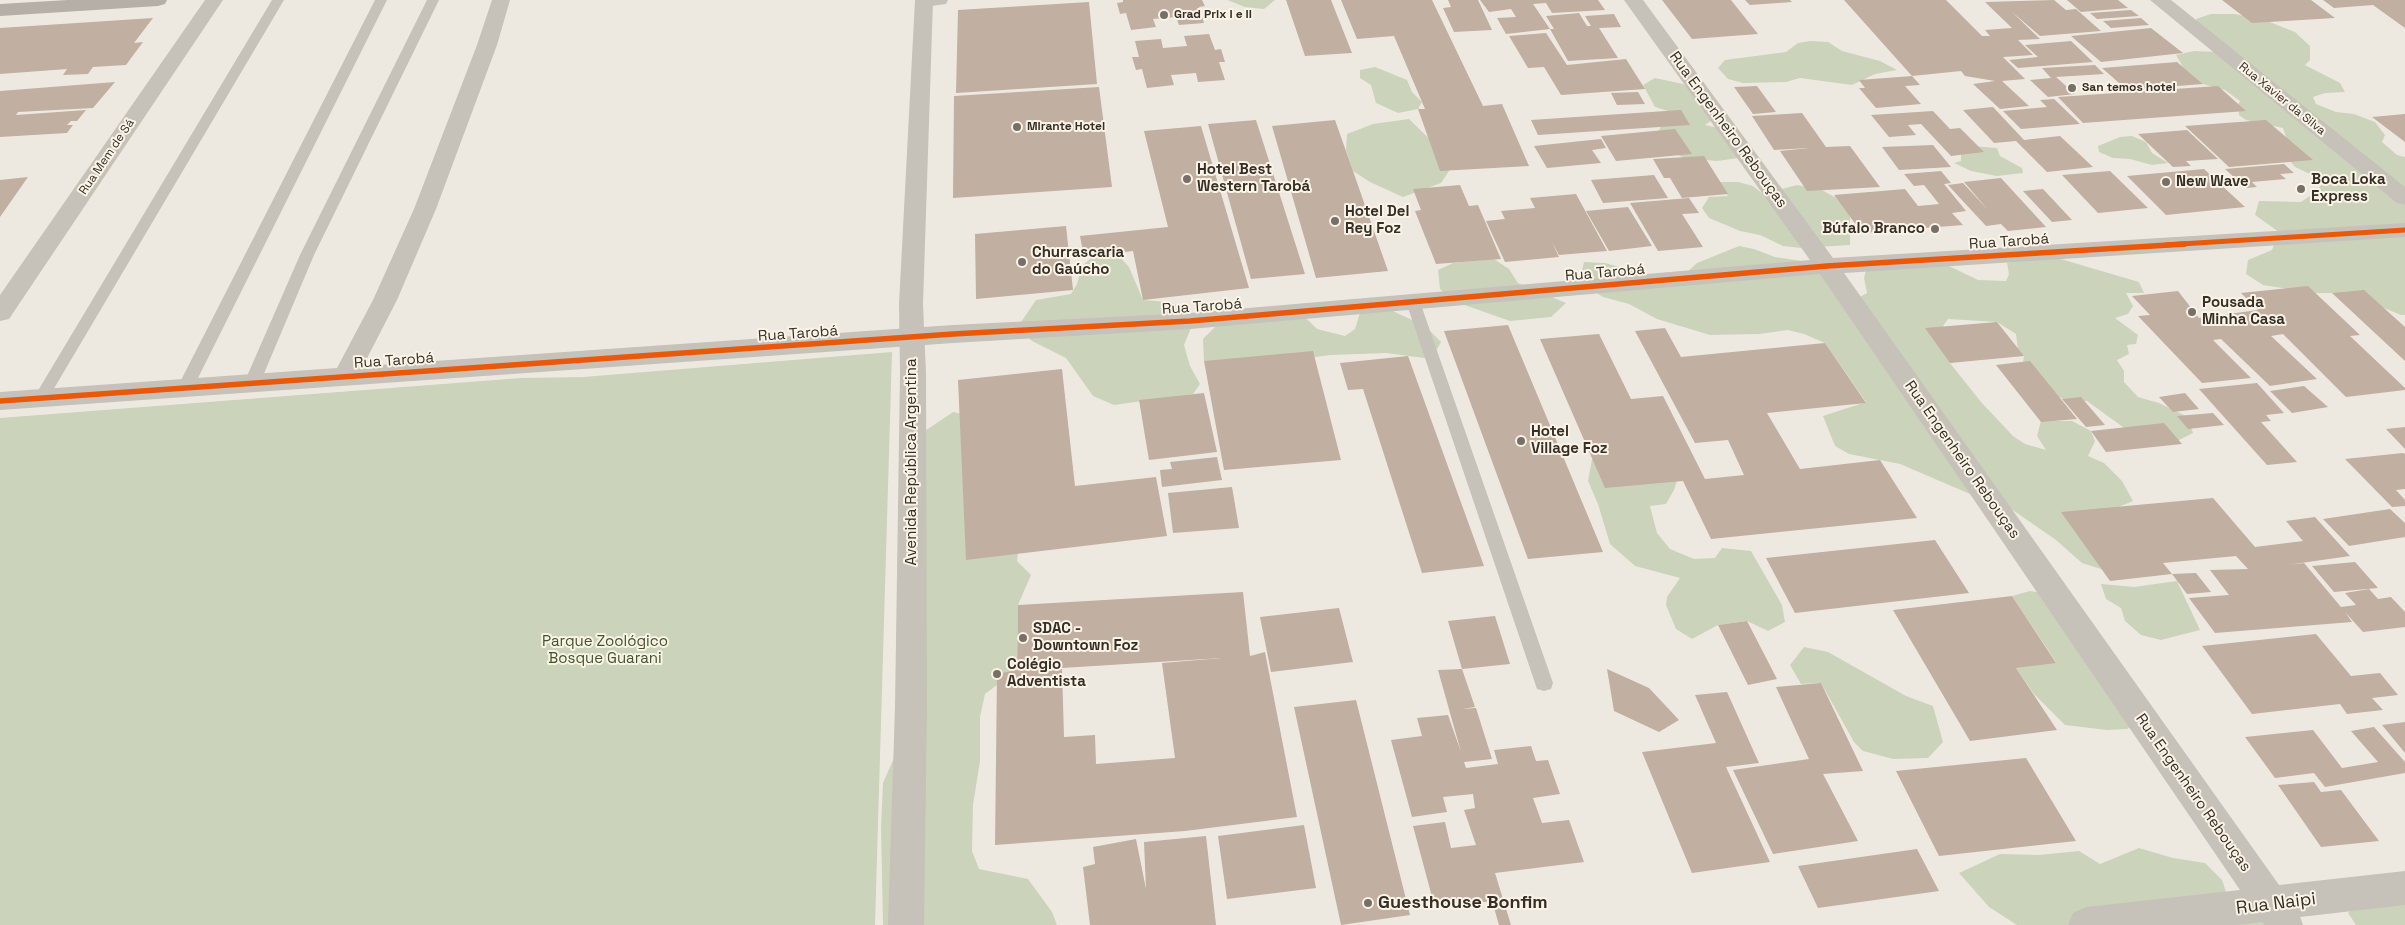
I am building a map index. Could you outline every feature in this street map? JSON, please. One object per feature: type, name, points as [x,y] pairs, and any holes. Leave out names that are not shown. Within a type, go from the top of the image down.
[{"type":"main road","points":[[0,10],[158,0]]},
{"type":"street","name":"Rua Mem de Sá","points":[[0,314],[214,0]]},
{"type":"street","points":[[345,377],[385,300],[425,209],[487,45],[501,0]]},
{"type":"street","points":[[924,0],[939,0]]},
{"type":"street","name":"Avenida República Argentina","points":[[906,925],[911,697],[911,337],[924,0]]},
{"type":"street","name":"Rua Engenheiro Rebouças","points":[[1633,0],[1827,266],[2278,915]]},
{"type":"street","name":"Rua Xavier da Silva","points":[[2160,0],[2405,198]]},
{"type":"street","name":"Rua Tarobá","points":[[0,401],[911,337],[1190,321],[1827,266],[2405,230]]},
{"type":"street","name":"Rua Naipi","points":[[2086,925],[2278,915],[2405,888]]},
{"type":"lane","points":[[41,398],[278,0]]},
{"type":"lane","points":[[185,388],[382,0]]},
{"type":"lane","points":[[252,383],[307,255],[433,0]]},
{"type":"lane","points":[[1413,302],[1544,683]]},
{"type":"green space","points":[[1227,0],[1275,0],[1264,9],[1245,7]]},
{"type":"green space","points":[[2211,14],[2235,14],[2267,21],[2295,32],[2310,46],[2310,60],[2305,65],[2340,83],[2345,92],[2325,93],[2313,97],[2316,104],[2336,112],[2354,114],[2375,122],[2385,135],[2382,142],[2397,155],[2405,157],[2405,315],[2332,293],[2315,293],[2263,285],[2246,274],[2248,260],[2272,250],[2279,232],[2255,215],[2259,201],[2301,202],[2314,193],[2325,181],[2295,167],[2280,149],[2287,140],[2283,128],[2246,120],[2239,115],[2238,105],[2240,101],[2225,90],[2203,84],[2183,67],[2176,55],[2194,51],[2216,52],[2199,29],[2196,19]]},
{"type":"green space","points":[[1810,41],[1828,42],[1842,51],[1880,61],[1897,70],[1875,74],[1852,85],[1800,78],[1786,82],[1743,83],[1728,79],[1718,68],[1725,60],[1786,52],[1798,43]]},
{"type":"green space","points":[[1375,67],[1407,80],[1412,92],[1422,102],[1418,109],[1398,113],[1376,103],[1371,85],[1360,78],[1360,70]]},
{"type":"green space","points":[[1655,78],[1683,84],[1698,95],[1712,120],[1705,125],[1723,129],[1739,158],[1717,161],[1684,158],[1667,149],[1655,139],[1668,111],[1655,107],[1643,85]]},
{"type":"green space","points":[[1409,119],[1442,151],[1449,171],[1441,183],[1403,197],[1370,182],[1353,171],[1346,150],[1347,134],[1373,124]]},
{"type":"green space","points":[[2132,136],[2146,142],[2152,153],[2168,163],[2152,165],[2130,159],[2113,158],[2099,152],[2098,146],[2120,137]]},
{"type":"green space","points":[[1971,146],[1997,148],[2000,156],[2022,168],[2023,173],[1997,176],[1971,171],[1954,163],[1961,161],[1961,155]]},
{"type":"green space","points":[[1720,182],[1738,182],[1753,186],[1763,194],[1797,185],[1822,190],[1836,198],[1850,216],[1850,245],[1801,248],[1783,246],[1760,235],[1740,231],[1709,218],[1702,208],[1709,197],[1728,196]]},
{"type":"green space","points":[[1739,246],[1754,249],[1775,257],[1802,261],[1856,299],[1867,293],[1864,278],[1867,267],[1949,266],[1978,280],[2006,281],[2009,274],[2007,263],[2047,255],[2139,282],[2144,293],[2126,293],[2133,306],[2128,314],[2115,318],[2138,335],[2136,344],[2127,345],[2129,354],[2117,360],[2124,371],[2124,382],[2138,397],[2159,403],[2188,417],[2193,433],[2175,442],[2138,438],[2087,401],[2067,401],[2041,388],[2023,362],[2024,356],[2018,350],[2016,334],[1997,322],[1948,319],[1943,326],[1960,345],[1952,352],[1950,363],[1981,402],[2013,436],[2025,444],[2046,450],[2037,436],[2041,421],[2072,421],[2091,431],[2095,441],[2088,456],[2104,463],[2122,481],[2133,501],[2109,511],[2126,577],[2082,563],[2056,540],[2004,504],[1970,494],[1900,464],[1849,454],[1835,446],[1823,416],[1866,402],[1825,343],[1804,334],[1788,330],[1759,334],[1710,335],[1657,319],[1629,304],[1603,297],[1582,284],[1580,278],[1584,262],[1605,263],[1656,277],[1684,275],[1697,263]]},
{"type":"green space","points":[[1093,256],[1120,257],[1129,267],[1143,300],[1169,302],[1186,308],[1191,328],[1184,345],[1190,366],[1200,384],[1193,394],[1114,405],[1093,396],[1066,358],[1032,341],[1017,328],[1036,300],[1071,294],[1077,284],[1082,266]]},
{"type":"green space","points":[[1494,259],[1509,269],[1518,283],[1566,303],[1551,317],[1510,321],[1456,302],[1440,289],[1438,270],[1453,263]]},
{"type":"green space","points":[[1382,306],[1425,326],[1441,342],[1432,359],[1386,353],[1330,355],[1223,370],[1204,361],[1203,339],[1217,325],[1302,314],[1317,329],[1345,336],[1355,329],[1360,313]]},
{"type":"green space","name":"Parque Zoológico Bosque Guarani","points":[[892,352],[875,925],[0,925],[0,418],[521,378],[583,377]]},
{"type":"green space","points":[[953,412],[994,421],[1021,529],[1017,561],[1031,575],[1018,605],[1017,670],[985,694],[980,717],[980,761],[973,805],[972,851],[979,869],[1028,879],[1052,912],[1057,925],[883,925],[881,828],[883,783],[912,717],[913,439]]},
{"type":"green space","points":[[1608,441],[1680,472],[1674,490],[1666,504],[1650,506],[1657,533],[1670,549],[1694,559],[1715,558],[1722,548],[1751,551],[1782,605],[1785,622],[1768,631],[1747,621],[1718,625],[1692,639],[1676,629],[1666,605],[1667,597],[1680,578],[1635,566],[1610,544],[1598,504],[1588,481],[1592,459]]},
{"type":"green space","points":[[2177,581],[2200,630],[2161,640],[2141,635],[2125,621],[2121,608],[2106,599],[2101,584],[2134,587]]},
{"type":"green space","points":[[2030,591],[2049,594],[2139,722],[2127,729],[2107,730],[2065,725],[2034,694],[2016,668],[2056,662],[2012,596]]},
{"type":"green space","points":[[1804,647],[1828,652],[1906,696],[1933,706],[1943,742],[1928,758],[1893,759],[1863,751],[1854,742],[1821,683],[1801,684],[1790,665]]},
{"type":"green space","points":[[2139,848],[2173,858],[2205,863],[2222,880],[2232,909],[2261,921],[2264,925],[2017,925],[1989,907],[1959,873],[2000,854],[2039,855],[2079,851],[2100,864]]},
{"type":"green space","points":[[2405,894],[2405,925],[2356,925],[2348,913],[2365,899]]},
{"type":"building","name":"Grad Prix I e II","points":[[1123,0],[1202,0],[1205,6],[1199,7],[1204,23],[1179,25],[1176,17],[1153,19],[1156,27],[1131,30],[1126,13],[1120,14],[1117,3],[1123,2]]},
{"type":"building","points":[[1286,0],[1331,0],[1352,53],[1305,56]]},
{"type":"building","points":[[1341,0],[1432,0],[1483,106],[1502,104],[1529,166],[1440,171],[1418,109],[1425,109],[1394,36],[1357,39]]},
{"type":"building","points":[[1448,0],[1478,0],[1492,30],[1454,32],[1443,8],[1451,7]]},
{"type":"building","points":[[1480,0],[1598,0],[1605,10],[1552,13],[1546,3],[1533,4],[1550,29],[1506,34],[1497,18],[1516,17],[1511,9],[1489,12]]},
{"type":"building","points":[[1662,0],[1731,0],[1758,34],[1692,39]]},
{"type":"building","points":[[1745,0],[1790,0],[1792,2],[1750,5]]},
{"type":"building","points":[[1844,0],[1946,0],[1982,36],[1990,36],[1985,30],[2012,28],[1985,2],[2054,0],[2066,10],[2076,9],[2101,31],[2040,36],[2011,11],[2040,39],[2018,40],[2033,55],[2003,57],[2025,79],[2002,81],[2029,106],[2000,109],[1973,84],[1995,81],[1965,76],[1961,71],[1912,76]]},
{"type":"building","points":[[2067,0],[2118,0],[2128,8],[2081,12]]},
{"type":"building","points":[[2222,0],[2311,0],[2335,18],[2252,23]]},
{"type":"building","points":[[2323,0],[2405,0],[2405,28],[2373,5],[2334,8]]},
{"type":"building","points":[[1089,2],[1097,84],[956,93],[958,10]]},
{"type":"building","points":[[2131,10],[2139,16],[2097,19],[2090,13]]},
{"type":"building","points":[[1579,13],[1587,26],[1591,26],[1585,16],[1614,14],[1621,27],[1599,28],[1618,58],[1568,61],[1550,29],[1554,29],[1546,16]]},
{"type":"building","points":[[153,18],[134,43],[143,42],[126,65],[93,67],[88,74],[63,75],[67,69],[0,74],[0,28]]},
{"type":"building","points":[[2141,18],[2149,25],[2111,28],[2103,21]]},
{"type":"building","points":[[2151,28],[2183,53],[2101,62],[2071,36]]},
{"type":"building","points":[[1546,33],[1567,65],[1626,59],[1645,89],[1561,95],[1544,67],[1528,68],[1509,36]]},
{"type":"building","points":[[1209,34],[1215,50],[1221,49],[1225,62],[1219,62],[1225,80],[1198,82],[1196,73],[1171,75],[1174,85],[1147,88],[1142,69],[1136,70],[1132,57],[1139,57],[1135,41],[1161,39],[1163,48],[1187,46],[1184,36]]},
{"type":"building","points":[[2071,41],[2093,62],[2018,68],[2009,60],[2038,57],[2025,45]]},
{"type":"building","points":[[2177,62],[2203,84],[2127,90],[2102,68]]},
{"type":"building","points":[[2095,65],[2104,74],[2056,77],[2075,94],[2048,97],[2030,80],[2051,78],[2042,68]]},
{"type":"building","points":[[1912,76],[1920,85],[1905,86],[1921,104],[1876,108],[1859,88],[1865,88],[1859,80]]},
{"type":"building","points":[[115,82],[93,108],[18,112],[16,115],[86,110],[77,121],[71,121],[67,125],[73,125],[67,133],[0,137],[0,91]]},
{"type":"building","points":[[1757,86],[1776,112],[1753,114],[1734,87]]},
{"type":"building","points":[[2218,86],[2246,111],[2083,123],[2058,97]]},
{"type":"building","points":[[1099,87],[1112,187],[953,198],[954,96]]},
{"type":"building","points":[[1638,92],[1645,104],[1617,105],[1611,93]]},
{"type":"building","points":[[2054,99],[2080,124],[2021,129],[2003,111],[2047,107],[2040,100]]},
{"type":"building","points":[[1993,107],[2024,140],[2060,136],[2093,167],[2047,172],[2016,141],[1994,143],[1963,110]]},
{"type":"building","points":[[1681,110],[1690,125],[1538,135],[1531,120]]},
{"type":"building","points":[[1933,111],[1950,129],[1960,128],[1984,152],[1951,156],[1921,124],[1908,125],[1916,135],[1889,137],[1871,115]]},
{"type":"building","points":[[1802,113],[1826,147],[1850,146],[1880,187],[1807,191],[1780,151],[1809,148],[1774,150],[1752,116]]},
{"type":"building","points":[[2405,114],[2405,142],[2372,117]]},
{"type":"building","points":[[1256,120],[1305,274],[1251,279],[1208,124]]},
{"type":"building","name":"Hotel Del Rey Foz","points":[[1335,120],[1388,271],[1316,278],[1272,126]]},
{"type":"building","points":[[2266,120],[2313,160],[2229,167],[2185,126]]},
{"type":"building","name":"Hotel Best Western Tarobá","points":[[1201,126],[1249,288],[1143,300],[1133,251],[1084,257],[1080,236],[1168,227],[1144,131]]},
{"type":"building","points":[[1675,129],[1692,154],[1616,161],[1601,136]]},
{"type":"building","points":[[2187,130],[2218,159],[2186,161],[2191,166],[2173,167],[2138,134]]},
{"type":"building","points":[[1601,139],[1606,148],[1592,150],[1601,163],[1547,168],[1534,146]]},
{"type":"building","points":[[1933,145],[1951,167],[1899,170],[1882,147]]},
{"type":"building","points":[[1704,156],[1728,194],[1682,198],[1670,178],[1664,178],[1653,159]]},
{"type":"building","points":[[2284,164],[2294,173],[2280,174],[2286,179],[2252,182],[2257,187],[2246,188],[2225,169]]},
{"type":"building","points":[[2204,169],[2245,207],[2166,215],[2127,176]]},
{"type":"building","points":[[1941,171],[1951,183],[1944,184],[1966,211],[1952,213],[1963,225],[1862,233],[1834,195],[1905,189],[1918,206],[1939,204],[1924,185],[1914,186],[1904,174]]},
{"type":"building","points":[[2110,171],[2148,208],[2098,213],[2062,175]]},
{"type":"building","points":[[1654,175],[1668,198],[1603,203],[1591,180]]},
{"type":"building","points":[[28,177],[0,217],[0,180]]},
{"type":"building","points":[[2001,178],[2046,227],[2008,231],[2001,224],[1986,226],[1948,185],[1963,183],[1989,211],[1964,182]]},
{"type":"building","points":[[1460,185],[1469,206],[1478,205],[1501,259],[1436,264],[1415,211],[1421,210],[1413,189]]},
{"type":"building","points":[[2043,189],[2072,220],[2052,222],[2023,191]]},
{"type":"building","points":[[1576,194],[1607,251],[1559,255],[1552,242],[1559,257],[1505,262],[1486,221],[1505,219],[1501,211],[1535,208],[1530,198]]},
{"type":"building","points":[[1689,198],[1699,213],[1682,214],[1703,247],[1658,251],[1630,203]]},
{"type":"building","points":[[1628,207],[1652,246],[1609,251],[1586,211]]},
{"type":"building","name":"Churrascaria do Gaúcho","points":[[1066,226],[1073,290],[976,299],[975,234]]},
{"type":"building","points":[[2308,286],[2360,335],[2350,336],[2405,390],[2346,397],[2283,334],[2271,336],[2317,379],[2270,386],[2221,339],[2213,340],[2251,378],[2202,383],[2138,316],[2150,315],[2132,296],[2178,291],[2199,318],[2258,310],[2241,293]]},
{"type":"building","points":[[2364,290],[2405,327],[2405,361],[2332,293]]},
{"type":"building","points":[[1997,322],[2024,356],[1950,363],[1925,328]]},
{"type":"building","name":"Hotel Village Foz","points":[[1508,325],[1603,552],[1528,559],[1444,331]]},
{"type":"building","points":[[1665,328],[1681,357],[1825,343],[1866,403],[1767,413],[1800,469],[1880,460],[1917,518],[1711,539],[1683,481],[1605,488],[1540,339],[1599,334],[1631,399],[1663,396],[1705,479],[1744,475],[1728,440],[1695,443],[1635,331]]},
{"type":"building","points":[[1313,351],[1341,460],[1224,470],[1204,361]]},
{"type":"building","points":[[1408,356],[1484,566],[1422,573],[1363,389],[1348,390],[1340,363]]},
{"type":"building","points":[[2030,361],[2077,419],[2041,422],[1996,365]]},
{"type":"building","points":[[1062,369],[1075,486],[1156,477],[1167,536],[966,560],[958,380]]},
{"type":"building","points":[[2257,383],[2284,413],[2266,415],[2271,421],[2261,422],[2297,462],[2267,465],[2199,389]]},
{"type":"building","points":[[2304,386],[2328,407],[2292,413],[2270,391]]},
{"type":"building","points":[[1204,393],[1217,452],[1149,460],[1139,400]]},
{"type":"building","points":[[2185,393],[2199,409],[2173,412],[2159,397]]},
{"type":"building","points":[[2081,397],[2105,425],[2086,427],[2062,399]]},
{"type":"building","points":[[2213,413],[2224,425],[2188,429],[2177,416]]},
{"type":"building","points":[[2164,423],[2182,444],[2106,452],[2091,431]]},
{"type":"building","points":[[2405,427],[2405,449],[2386,429]]},
{"type":"building","points":[[2405,454],[2405,489],[2396,490],[2405,500],[2405,506],[2392,507],[2345,459]]},
{"type":"building","points":[[1217,457],[1222,480],[1162,487],[1160,470],[1172,469],[1170,462]]},
{"type":"building","points":[[1232,487],[1239,528],[1173,533],[1168,493]]},
{"type":"building","points":[[2213,498],[2255,547],[2303,541],[2286,521],[2315,517],[2350,556],[2287,565],[2304,563],[2341,607],[2356,605],[2345,593],[2369,589],[2378,599],[2391,597],[2405,612],[2405,627],[2363,632],[2345,612],[2352,622],[2215,633],[2189,598],[2229,595],[2210,570],[2248,569],[2236,556],[2163,563],[2172,574],[2110,581],[2061,512]]},
{"type":"building","points":[[2390,509],[2405,523],[2405,537],[2349,546],[2323,519]]},
{"type":"building","points":[[1935,540],[1969,593],[1795,613],[1766,558]]},
{"type":"building","points":[[2355,562],[2378,588],[2334,592],[2312,566]]},
{"type":"building","points":[[2196,573],[2211,592],[2187,594],[2172,574]]},
{"type":"building","points":[[1243,592],[1250,656],[1265,652],[1297,817],[1185,831],[995,845],[997,674],[1017,670],[1018,605]],"holes":[[[1222,658],[1162,663],[1175,758],[1096,764],[1095,735],[1064,737],[1062,669],[1030,670]]]},
{"type":"building","points":[[2012,596],[2056,663],[2016,668],[2057,730],[1970,741],[1893,610]]},
{"type":"building","points":[[1339,608],[1353,662],[1271,672],[1260,617]]},
{"type":"building","points":[[1495,616],[1510,664],[1462,669],[1448,621]]},
{"type":"building","points":[[1747,621],[1777,679],[1748,685],[1718,625]]},
{"type":"building","points":[[2316,634],[2351,676],[2380,673],[2398,695],[2372,698],[2383,710],[2347,714],[2340,704],[2252,714],[2202,646]]},
{"type":"building","points":[[1462,669],[1475,707],[1462,709],[1476,708],[1492,759],[1464,762],[1466,768],[1498,764],[1494,750],[1531,746],[1536,761],[1548,760],[1560,794],[1533,798],[1542,823],[1569,820],[1584,862],[1495,873],[1511,925],[1499,925],[1492,901],[1435,908],[1413,826],[1445,822],[1451,848],[1476,845],[1464,810],[1475,808],[1473,794],[1443,797],[1447,812],[1412,817],[1391,740],[1422,736],[1417,718],[1448,715],[1461,752],[1438,670]]},
{"type":"building","points":[[1607,669],[1649,688],[1679,720],[1659,732],[1614,711]]},
{"type":"building","points":[[1821,683],[1863,771],[1823,774],[1858,841],[1773,854],[1733,770],[1809,759],[1776,687]]},
{"type":"building","points":[[1727,692],[1759,763],[1726,767],[1770,862],[1692,873],[1642,752],[1716,743],[1695,695]]},
{"type":"building","points":[[1356,700],[1410,915],[1341,925],[1294,707]]},
{"type":"building","points":[[2405,722],[2405,753],[2382,725]]},
{"type":"building","points":[[2374,727],[2405,762],[2405,773],[2325,787],[2314,773],[2275,778],[2245,737],[2313,730],[2342,768],[2378,762],[2351,731]]},
{"type":"building","points":[[2026,758],[2076,841],[1939,856],[1896,771]]},
{"type":"building","points":[[2314,782],[2321,792],[2341,790],[2379,841],[2321,847],[2278,785]]},
{"type":"building","points":[[1304,825],[1316,888],[1227,899],[1218,836]]},
{"type":"building","points":[[1206,836],[1216,925],[1090,925],[1083,867],[1095,864],[1093,847],[1136,839],[1146,889],[1144,842]]},
{"type":"building","points":[[1917,849],[1939,891],[1818,908],[1798,866]]},
{"type":"cycle path","points":[[0,401],[953,334],[1190,321],[1827,266],[2405,230]]},
{"type":"place","name":"Grad Prix I e II","points":[[1164,15]]},
{"type":"place","name":"San temos hotel","points":[[2072,88]]},
{"type":"place","name":"Mirante Hotel","points":[[1017,127]]},
{"type":"place","name":"Hotel Best Western Tarobá","points":[[1187,179]]},
{"type":"place","name":"New Wave","points":[[2166,182]]},
{"type":"place","name":"Boca Loka Express","points":[[2301,189]]},
{"type":"place","name":"Hotel Del Rey Foz","points":[[1335,221]]},
{"type":"place","name":"Búfalo Branco","points":[[1935,229]]},
{"type":"place","name":"Churrascaria do Gaúcho","points":[[1022,262]]},
{"type":"place","name":"Pousada Minha Casa","points":[[2192,312]]},
{"type":"place","name":"Hotel Village Foz","points":[[1521,441]]},
{"type":"place","name":"SDAC - Downtown Foz","points":[[1023,638]]},
{"type":"place","name":"Colégio Adventista","points":[[997,674]]},
{"type":"place","name":"Guesthouse Bonfim","points":[[1368,903]]}]
